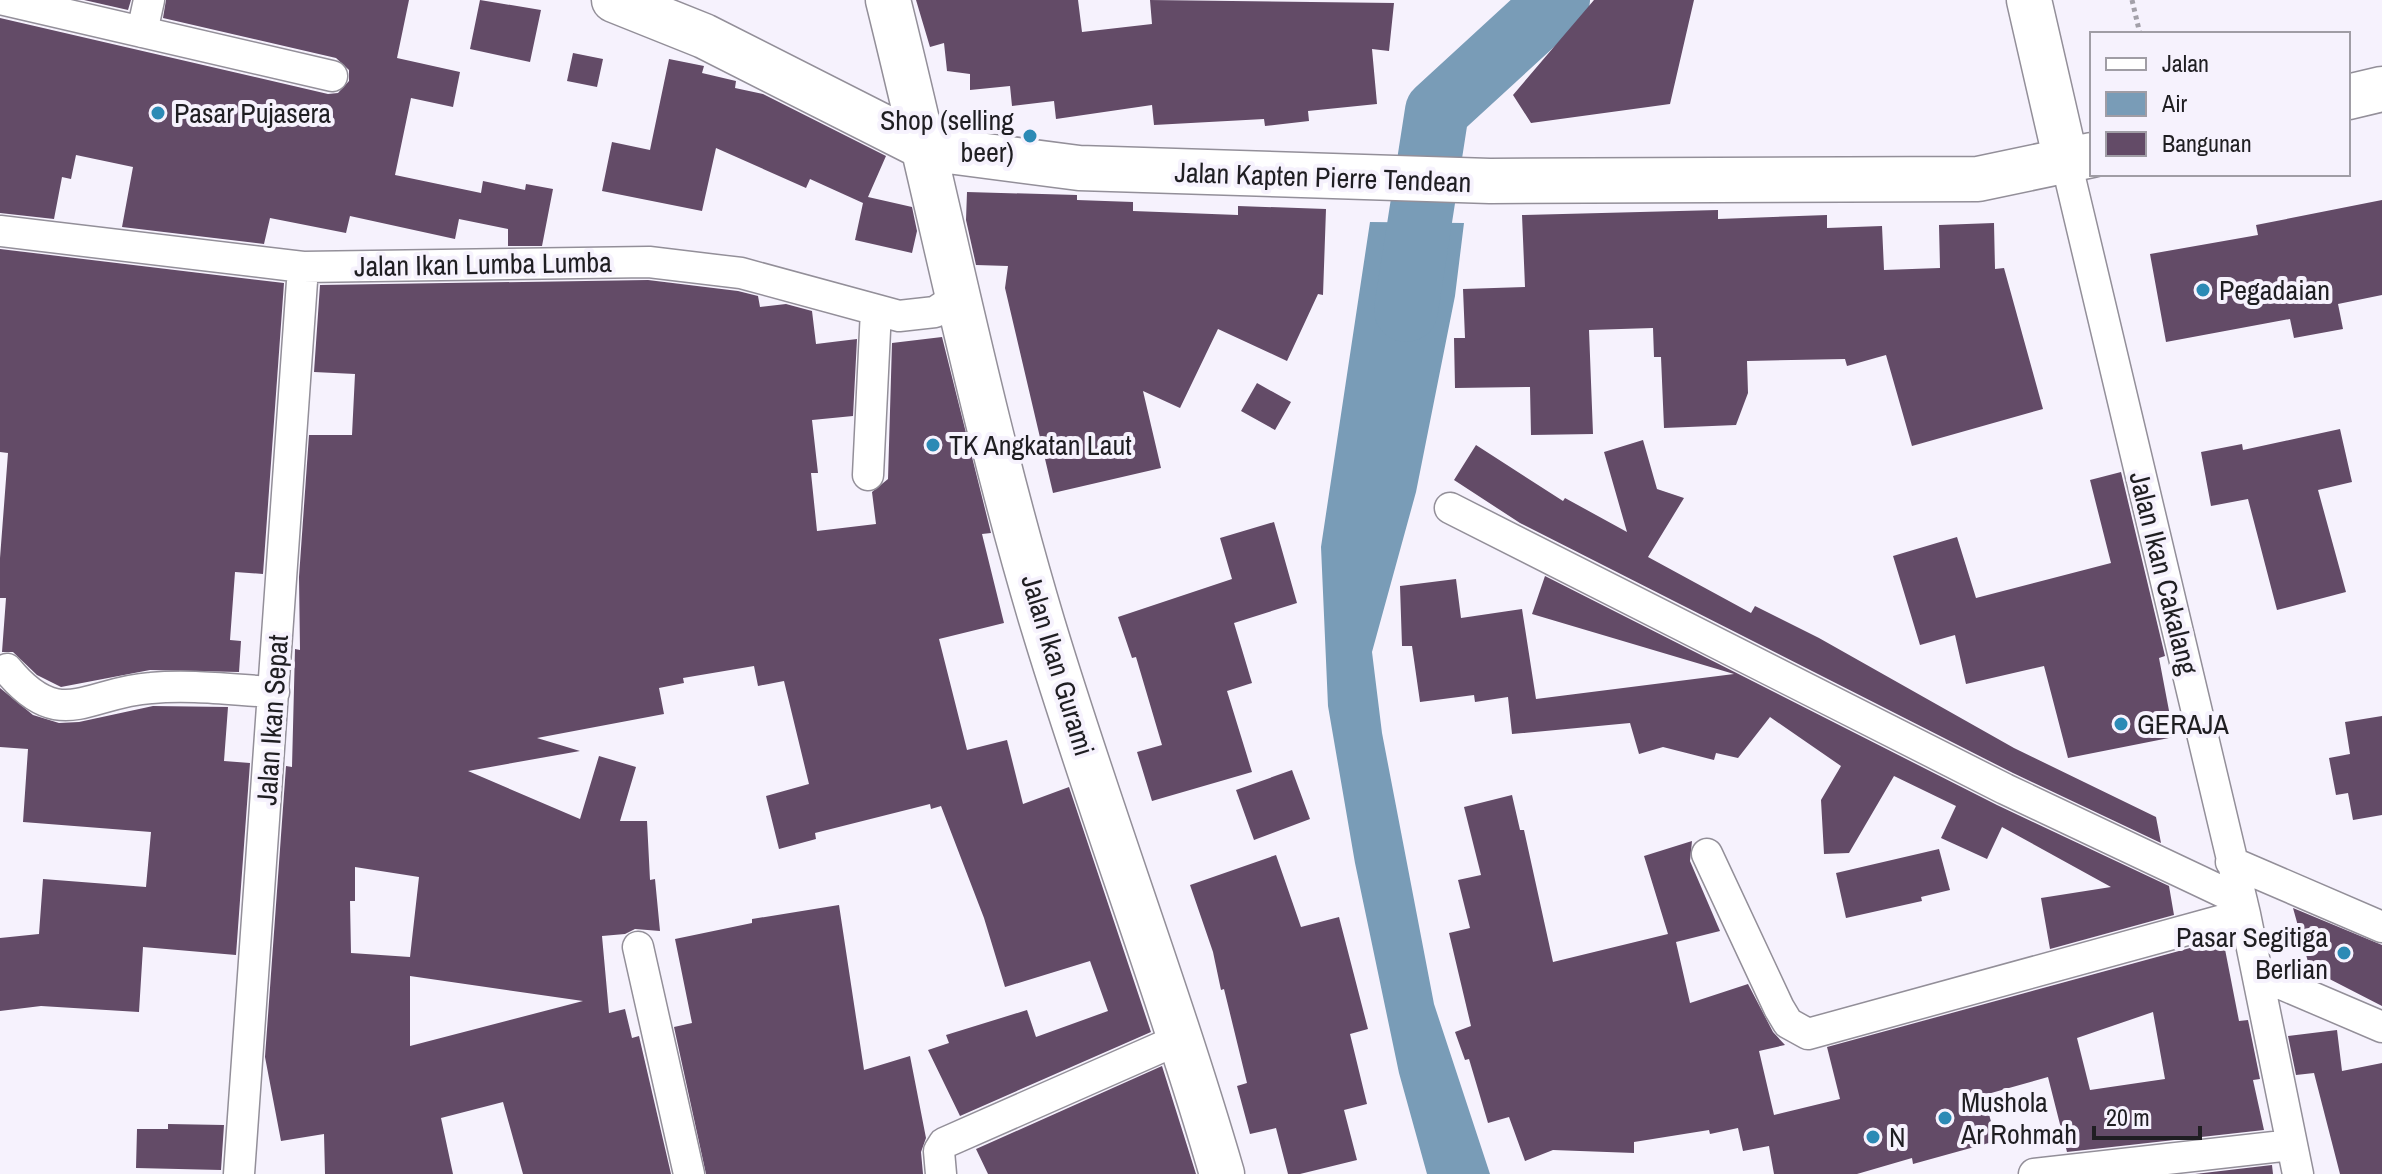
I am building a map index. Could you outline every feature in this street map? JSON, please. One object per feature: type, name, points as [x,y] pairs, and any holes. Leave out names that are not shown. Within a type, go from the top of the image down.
[{"type":"main road","name":"Jalan Kapten Pierre Tendean","points":[[614,0],[704,36],[925,148],[1118,171],[1490,181],[1978,179],[2079,158]]},
{"type":"main road","name":"Jalan Ikan Gurami","points":[[888,0],[925,148],[956,298],[1043,624],[1182,1038],[1222,1174]]},
{"type":"main road","points":[[2029,0],[2079,158]]},
{"type":"main road","points":[[2350,97],[2382,89]]},
{"type":"street","points":[[4,0],[332,76]]},
{"type":"street","points":[[142,32],[149,0]]},
{"type":"street","name":"Jalan Ikan Cakalang","points":[[2079,158],[2258,974],[2295,1160]]},
{"type":"street","name":"Jalan Ikan Lumba Lumba","points":[[0,231],[303,267],[649,262],[698,266],[741,273],[899,316],[921,315],[948,306],[956,298]]},
{"type":"street","name":"Jalan Ikan Sepat","points":[[239,1174],[303,267]]},
{"type":"street","points":[[868,475],[876,310]]},
{"type":"street","points":[[1450,508],[2243,908]]},
{"type":"street","points":[[7,669],[33,698],[67,705],[151,688],[274,692]]},
{"type":"street","points":[[1707,854],[1779,1008],[1788,1023],[1808,1034],[2243,908]]},
{"type":"street","points":[[2231,862],[2382,927]]},
{"type":"street","points":[[638,947],[689,1174]]},
{"type":"street","points":[[2258,974],[2382,1027]]},
{"type":"street","points":[[941,1174],[939,1151],[944,1143],[1182,1038]]},
{"type":"street","points":[[2034,1174],[2295,1160]]},
{"type":"path","points":[[2132,0],[2140,32]]},
{"type":"water","points":[[1370,222],[1464,223],[1455,296],[1416,492],[1372,652],[1382,733],[1434,1004],[1490,1174],[1427,1174],[1399,1073],[1355,863],[1328,706],[1321,547]]},
{"type":"building","points":[[84,0],[131,0],[128,10]]},
{"type":"building","points":[[166,0],[409,0],[397,58],[460,72],[453,107],[411,98],[395,175],[481,193],[483,181],[525,190],[526,184],[553,189],[542,246],[508,246],[508,229],[459,219],[455,239],[350,216],[346,233],[270,218],[264,244],[122,227],[133,167],[76,155],[71,179],[62,177],[54,219],[0,213],[0,18],[328,94],[338,93],[349,81],[349,70],[336,58],[163,18]]},
{"type":"building","points":[[480,0],[541,10],[530,62],[470,49]]},
{"type":"building","points":[[916,0],[1078,0],[1082,32],[1152,24],[1150,0],[1394,3],[1389,51],[1372,49],[1377,104],[1308,111],[1309,121],[1265,126],[1264,119],[1154,125],[1152,105],[1056,119],[1054,101],[1012,106],[1010,86],[970,90],[970,74],[947,71],[944,43],[930,47]]},
{"type":"building","points":[[1594,0],[1694,0],[1670,104],[1531,123],[1513,95]]},
{"type":"building","points":[[573,53],[603,59],[597,87],[567,81]]},
{"type":"building","points":[[669,59],[704,66],[702,73],[736,81],[735,88],[763,94],[886,156],[868,197],[912,207],[917,231],[912,253],[855,240],[863,203],[810,179],[806,188],[716,148],[702,211],[602,191],[612,142],[650,150]]},
{"type":"building","points":[[967,192],[1077,195],[1077,200],[1133,202],[1133,211],[1238,215],[1238,206],[1326,209],[1323,295],[1318,294],[1287,361],[1218,329],[1180,408],[1143,391],[1161,468],[1053,493],[1005,288],[1008,266],[976,265],[966,220]]},
{"type":"building","points":[[2382,200],[2382,295],[2338,304],[2343,329],[2294,338],[2290,319],[2166,342],[2150,254],[2258,235],[2256,225]]},
{"type":"building","points":[[1718,210],[1718,219],[1827,215],[1827,228],[1882,226],[1884,270],[1940,268],[1939,225],[1994,223],[1995,269],[2004,268],[2043,409],[1912,446],[1886,355],[1847,366],[1845,359],[1747,361],[1748,393],[1736,425],[1664,428],[1661,357],[1654,357],[1653,328],[1589,330],[1593,434],[1531,435],[1530,387],[1455,388],[1454,338],[1465,338],[1463,289],[1525,287],[1522,215]]},
{"type":"building","points":[[0,249],[284,283],[263,574],[235,572],[230,640],[241,641],[239,672],[150,670],[61,687],[37,675],[13,652],[2,652],[6,598],[0,598],[0,558],[8,453],[0,452]]},
{"type":"building","points":[[648,280],[738,291],[758,296],[760,307],[786,304],[812,311],[816,344],[857,339],[853,416],[812,420],[818,473],[811,473],[817,531],[876,524],[872,492],[888,479],[892,343],[942,337],[991,533],[982,534],[1004,623],[939,639],[967,750],[1007,740],[1023,804],[1069,787],[1151,1032],[960,1116],[928,1050],[949,1043],[946,1035],[1027,1010],[1036,1037],[1108,1011],[1090,961],[1005,987],[984,918],[941,806],[931,809],[930,804],[815,833],[816,839],[779,849],[766,796],[809,784],[784,681],[758,686],[754,666],[683,678],[684,683],[659,688],[664,714],[537,738],[580,751],[468,771],[580,819],[599,756],[636,767],[620,821],[647,821],[650,880],[655,879],[660,931],[635,929],[625,934],[602,936],[609,1013],[625,1009],[632,1038],[639,1036],[671,1174],[523,1174],[503,1102],[441,1118],[453,1174],[325,1174],[324,1134],[281,1141],[265,1057],[286,766],[292,767],[295,649],[300,650],[299,577],[309,435],[352,435],[355,374],[314,372],[320,285]],"holes":[[[355,867],[419,877],[410,957],[351,953],[350,901],[355,901]],[[410,976],[583,1001],[410,1046]]]},
{"type":"building","points":[[1257,383],[1291,402],[1275,430],[1241,411]]},
{"type":"building","points":[[2340,429],[2352,482],[2318,490],[2346,592],[2277,610],[2248,499],[2211,506],[2201,452],[2242,444],[2243,450]]},
{"type":"building","points":[[1643,440],[1657,489],[1684,498],[1648,557],[1751,613],[1755,606],[1819,638],[2014,748],[2156,817],[2161,843],[2013,773],[1520,523],[1454,480],[1476,445],[1563,501],[1565,498],[1627,532],[1604,452]]},
{"type":"building","points":[[2121,472],[2165,656],[2159,658],[2174,737],[2068,758],[2044,666],[1966,684],[1955,635],[1920,645],[1893,556],[1957,537],[1976,598],[2111,563],[2090,480]]},
{"type":"building","points":[[1274,522],[1297,603],[1234,623],[1252,683],[1227,691],[1252,772],[1152,801],[1137,752],[1162,745],[1136,657],[1132,658],[1118,617],[1232,579],[1220,538]]},
{"type":"building","points":[[1545,576],[1997,805],[2169,886],[2174,915],[2050,949],[2041,898],[2111,887],[2002,827],[1987,859],[1941,838],[1956,806],[1894,776],[1849,853],[1824,854],[1821,800],[1841,766],[1770,717],[1738,758],[1716,753],[1714,760],[1663,747],[1639,754],[1630,723],[1512,734],[1508,697],[1475,702],[1474,695],[1420,702],[1412,646],[1402,646],[1400,586],[1456,579],[1461,618],[1522,609],[1536,699],[1734,674],[1532,614]]},
{"type":"building","points":[[0,688],[33,715],[59,723],[79,722],[153,706],[228,707],[224,761],[250,763],[236,955],[143,947],[139,1012],[41,1006],[0,1011],[0,938],[39,934],[43,879],[146,887],[151,832],[23,822],[28,749],[0,747]]},
{"type":"building","points":[[2382,716],[2382,815],[2353,820],[2348,793],[2336,795],[2329,758],[2350,754],[2345,722]]},
{"type":"building","points":[[1292,770],[1310,819],[1254,840],[1236,790]]},
{"type":"building","points":[[1512,795],[1520,830],[1524,830],[1553,962],[1668,934],[1644,856],[1692,841],[1690,861],[1720,931],[1676,942],[1690,1003],[1748,984],[1773,1032],[1785,1045],[1759,1051],[1774,1115],[1840,1099],[1827,1047],[2223,939],[2239,1021],[2248,1020],[2260,1079],[2253,1080],[2264,1130],[2067,1152],[2048,1077],[1984,1095],[1996,1141],[1913,1164],[1912,1158],[1857,1174],[1774,1174],[1769,1146],[1743,1151],[1738,1128],[1634,1142],[1634,1153],[1553,1150],[1525,1161],[1509,1117],[1488,1123],[1469,1059],[1465,1060],[1455,1032],[1471,1026],[1449,933],[1470,928],[1458,880],[1481,875],[1464,807]],"holes":[[[2153,1012],[2165,1079],[2090,1090],[2077,1038]]]},
{"type":"building","points":[[1939,849],[1950,890],[1921,897],[1922,901],[1846,918],[1836,873]]},
{"type":"building","points":[[1276,855],[1301,927],[1339,917],[1368,1029],[1350,1034],[1367,1104],[1344,1110],[1357,1160],[1300,1174],[1288,1174],[1276,1128],[1250,1134],[1237,1086],[1247,1083],[1224,989],[1221,990],[1213,952],[1190,885]]},
{"type":"building","points":[[839,905],[864,1070],[910,1056],[926,1138],[921,1152],[923,1174],[706,1174],[674,1027],[692,1023],[675,939],[752,923],[752,919]]},
{"type":"building","name":"Pasar Segitiga Berlian","points":[[2293,908],[2382,945],[2382,1006],[2310,969]]},
{"type":"building","points":[[2337,1030],[2342,1071],[2382,1063],[2382,1174],[2340,1174],[2314,1073],[2296,1075],[2288,1036]]},
{"type":"building","points":[[1162,1066],[1196,1174],[988,1174],[976,1149]]},
{"type":"building","points":[[168,1124],[224,1125],[221,1170],[136,1168],[137,1129],[168,1129]]},
{"type":"building","points":[[2272,1165],[2273,1174],[2195,1174]]},
{"type":"waterway","points":[[1406,310],[1437,111],[1558,0]]},
{"type":"place","name":"Pasar Pujasera","points":[[158,113]]},
{"type":"place","name":"Shop (selling beer)","points":[[1030,136]]},
{"type":"place","name":"Pegadaian","points":[[2203,290]]},
{"type":"place","name":"TK Angkatan Laut","points":[[933,445]]},
{"type":"place","name":"GERAJA","points":[[2121,724]]},
{"type":"place","name":"Pasar Segitiga Berlian","points":[[2344,953]]},
{"type":"place","name":"Mushola Ar Rohmah","points":[[1945,1118]]},
{"type":"place","name":"N","points":[[1873,1137]]}]
